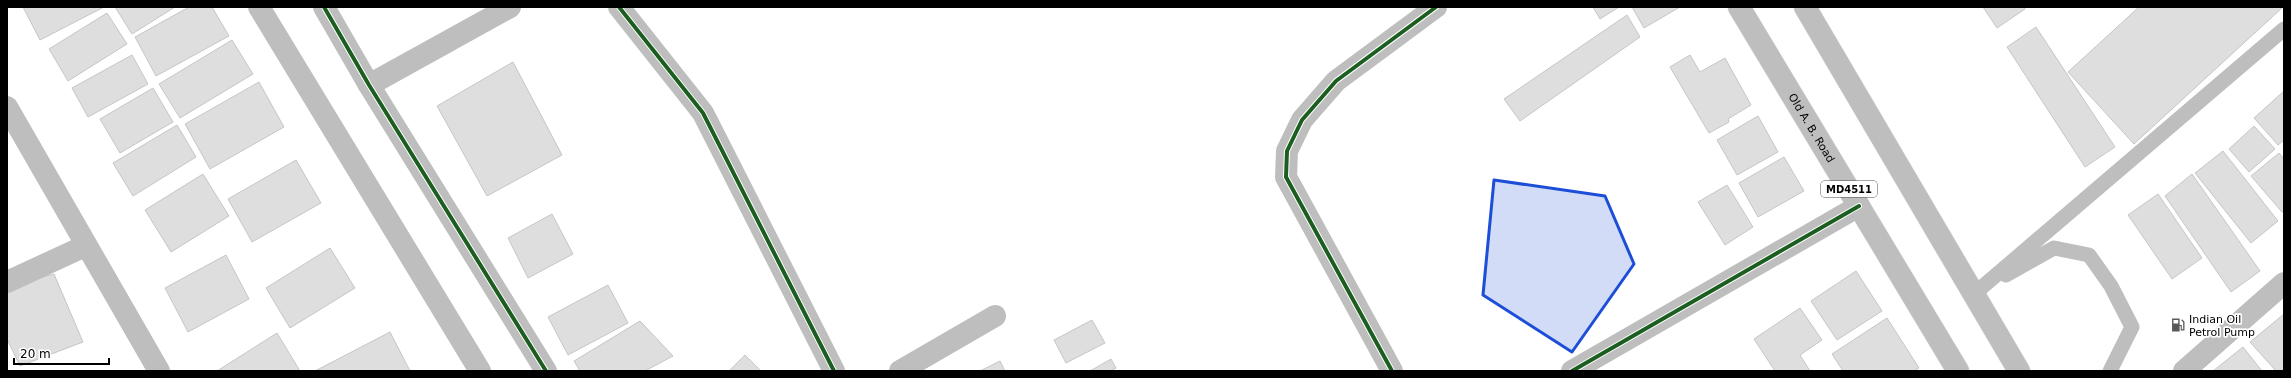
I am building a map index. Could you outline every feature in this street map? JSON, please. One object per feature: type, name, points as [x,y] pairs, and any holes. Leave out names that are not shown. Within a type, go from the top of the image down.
[{"type":"street","points":[[259,7],[480,371]]},
{"type":"street","points":[[324,7],[369,86],[546,371]]},
{"type":"street","points":[[369,86],[510,7]]},
{"type":"street","points":[[619,7],[702,113],[834,371]]},
{"type":"street","points":[[1392,371],[1286,176],[1287,151],[1302,120],[1336,81],[1436,7]]},
{"type":"street","name":"Old A. B. Road","points":[[1739,7],[1958,371]]},
{"type":"street","points":[[1805,7],[2019,371]]},
{"type":"street","points":[[7,107],[85,246],[159,371]]},
{"type":"street","points":[[1572,371],[1859,206]]},
{"type":"street","points":[[7,282],[85,246]]},
{"type":"street","points":[[2184,371],[2284,284]]},
{"type":"street","points":[[900,371],[995,316]]},
{"type":"lane","points":[[1974,294],[2284,29]]},
{"type":"lane","points":[[1974,294],[2054,248],[2090,255],[2111,286],[2132,327],[2110,371]]},
{"type":"highlighted area","points":[[1494,180],[1605,196],[1634,264],[1572,352],[1483,295]]},
{"type":"building","points":[[23,7],[104,7],[40,40]]},
{"type":"building","points":[[115,7],[175,7],[132,34]]},
{"type":"building","points":[[189,7],[212,7],[229,36],[156,76],[135,37]]},
{"type":"building","points":[[1593,7],[1619,7],[1600,19]]},
{"type":"building","points":[[1632,7],[1680,7],[1644,28]]},
{"type":"building","points":[[1983,7],[2024,7],[2025,9],[1997,28]]},
{"type":"building","points":[[2139,7],[2283,7],[2134,144],[2068,72]]},
{"type":"building","points":[[107,13],[127,44],[68,81],[49,49]]},
{"type":"building","points":[[1627,15],[1640,37],[1520,121],[1504,99]]},
{"type":"building","points":[[2036,27],[2115,147],[2085,167],[2007,47]]},
{"type":"building","points":[[232,40],[253,74],[180,118],[159,84]]},
{"type":"building","points":[[132,55],[148,84],[88,117],[72,88]]},
{"type":"building","points":[[1690,55],[1700,72],[1725,58],[1751,105],[1728,119],[1729,122],[1709,133],[1670,67]]},
{"type":"building","points":[[513,62],[562,155],[487,196],[437,106]]},
{"type":"building","points":[[259,82],[284,127],[210,169],[185,124]]},
{"type":"building","points":[[153,88],[173,122],[120,153],[100,119]]},
{"type":"building","points":[[2284,91],[2284,140],[2278,145],[2254,118]]},
{"type":"building","points":[[1758,116],[1778,152],[1737,175],[1717,140]]},
{"type":"building","points":[[177,125],[196,157],[133,196],[113,163]]},
{"type":"building","points":[[2254,126],[2275,149],[2249,172],[2229,149]]},
{"type":"building","points":[[2223,151],[2278,221],[2251,243],[2195,173]]},
{"type":"building","points":[[2279,153],[2284,159],[2284,211],[2282,212],[2251,176]]},
{"type":"building","points":[[1784,157],[1804,191],[1758,217],[1739,183]]},
{"type":"building","points":[[296,160],[321,203],[252,242],[228,199]]},
{"type":"building","points":[[203,174],[229,216],[171,252],[145,210]]},
{"type":"building","points":[[2192,174],[2260,271],[2231,292],[2165,196]]},
{"type":"building","points":[[1727,185],[1753,227],[1725,245],[1698,202]]},
{"type":"building","points":[[2158,194],[2202,258],[2172,279],[2128,215]]},
{"type":"building","points":[[552,214],[573,254],[528,278],[508,238]]},
{"type":"building","points":[[330,248],[355,288],[290,328],[266,288]]},
{"type":"building","points":[[226,255],[249,299],[188,332],[165,288]]},
{"type":"building","points":[[1856,271],[1882,311],[1837,340],[1811,301]]},
{"type":"building","points":[[54,274],[83,342],[20,366],[7,339],[7,286]]},
{"type":"building","points":[[608,285],[628,323],[568,355],[548,317]]},
{"type":"building","points":[[1800,308],[1822,340],[1800,355],[1810,371],[1775,371],[1754,339]]},
{"type":"building","points":[[2284,314],[2284,370],[2276,371],[2250,342]]},
{"type":"building","points":[[1887,318],[1919,368],[1914,371],[1843,371],[1832,354]]},
{"type":"building","points":[[1092,320],[1105,343],[1066,363],[1054,340]]},
{"type":"building","points":[[640,321],[673,356],[645,371],[580,371],[574,361]]},
{"type":"building","points":[[390,332],[410,371],[315,371]]},
{"type":"building","points":[[277,333],[300,371],[217,371]]},
{"type":"building","points":[[2243,347],[2262,371],[2213,371]]},
{"type":"building","points":[[745,355],[761,371],[729,371]]},
{"type":"building","points":[[1111,359],[1116,368],[1110,371],[1090,371]]},
{"type":"building","points":[[1000,361],[1005,371],[980,371]]},
{"type":"cycle path","points":[[324,7],[369,85],[546,371]]},
{"type":"cycle path","points":[[619,7],[703,113],[834,371]]},
{"type":"cycle path","points":[[1392,371],[1286,177],[1287,151],[1302,120],[1336,81],[1436,7]]},
{"type":"cycle path","points":[[1572,371],[1859,206]]},
{"type":"place","name":"Indian Oil Petrol Pump","points":[[2178,325]]}]
